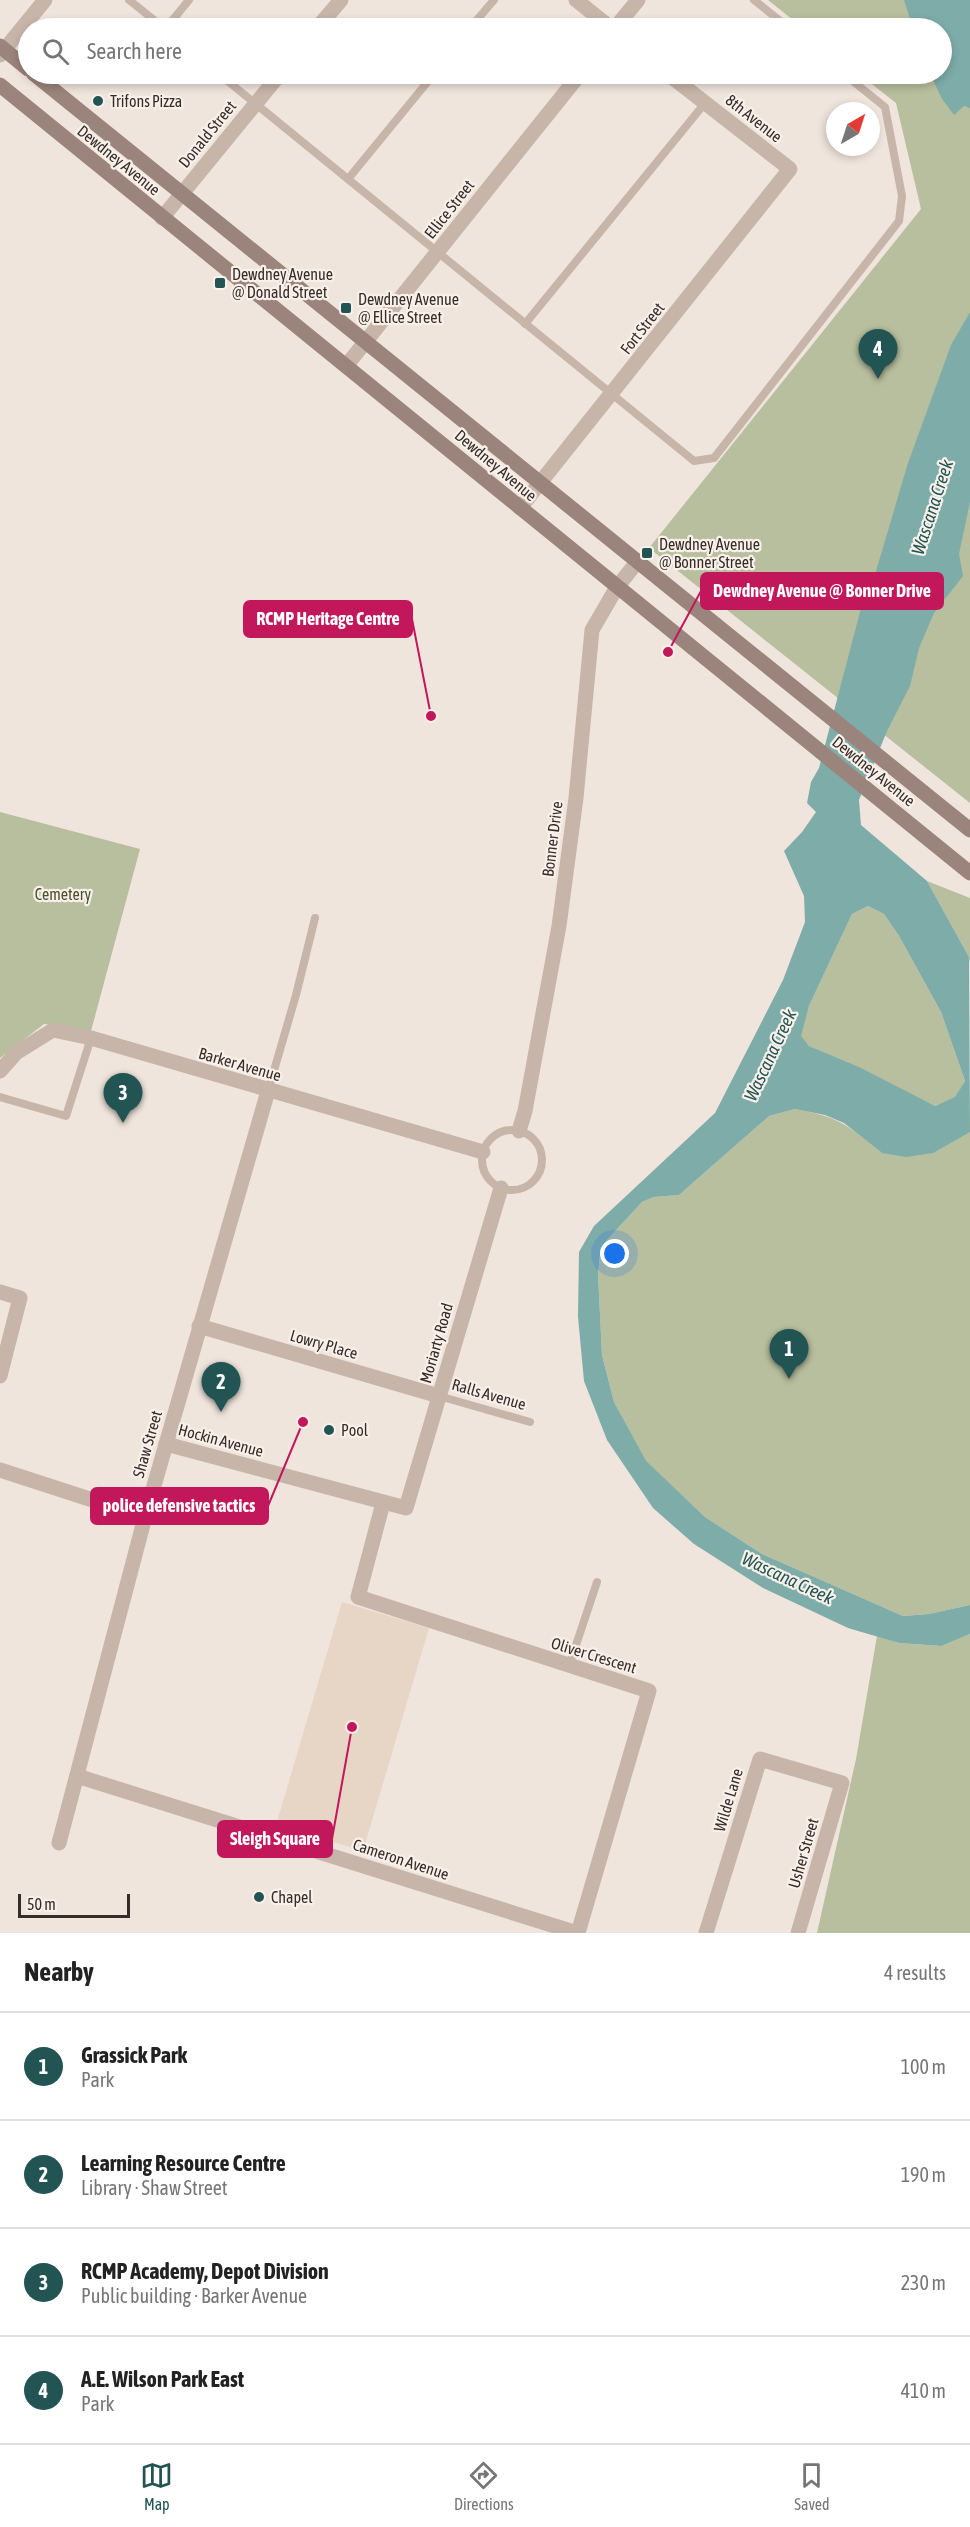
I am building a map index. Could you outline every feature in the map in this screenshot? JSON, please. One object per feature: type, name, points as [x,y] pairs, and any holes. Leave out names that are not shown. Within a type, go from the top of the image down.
[{"type":"main road","points":[[1,50],[18,62]]},
{"type":"main road","name":"Dewdney Avenue","points":[[47,84],[970,830]]},
{"type":"main road","name":"Dewdney Avenue","points":[[0,86],[970,873]]},
{"type":"street","points":[[29,18],[45,0]]},
{"type":"street","points":[[326,18],[341,0]]},
{"type":"street","points":[[576,0],[600,18]]},
{"type":"street","points":[[622,18],[639,0]]},
{"type":"street","points":[[1,50],[18,31]]},
{"type":"street","name":"Donald Street","points":[[162,218],[271,84]]},
{"type":"street","name":"Ellice Street","points":[[346,366],[572,84]]},
{"type":"street","name":"8th Avenue","points":[[681,84],[790,169]]},
{"type":"street","name":"Fort Street","points":[[520,508],[790,169]]},
{"type":"street","name":"Bonner Drive","points":[[519,1131],[525,1111],[559,926],[576,798],[592,630],[617,586],[638,561]]},
{"type":"street","name":"Barker Avenue","points":[[0,1071],[16,1053],[53,1030],[91,1038],[483,1152]]},
{"type":"street","name":"Shaw Street","points":[[59,1844],[145,1517],[268,1091]]},
{"type":"street","name":"Moriarty Road","points":[[406,1508],[501,1188]]},
{"type":"street","points":[[0,1292],[20,1298],[0,1376]]},
{"type":"street","name":"Lowry Place","points":[[199,1326],[440,1396]]},
{"type":"street","name":"Hockin Avenue","points":[[166,1444],[406,1508]]},
{"type":"street","points":[[0,1470],[145,1517]]},
{"type":"street","name":"Oliver Crescent","points":[[383,1503],[358,1597],[649,1691],[577,1933]]},
{"type":"street","name":"Wilde Lane","points":[[706,1933],[760,1759],[842,1783]]},
{"type":"street","name":"Cameron Avenue","points":[[77,1776],[577,1933]]},
{"type":"street","name":"Usher Street","points":[[798,1933],[842,1783]]},
{"type":"lane","points":[[129,0],[152,18]]},
{"type":"lane","points":[[174,18],[189,0]]},
{"type":"lane","points":[[479,18],[494,0]]},
{"type":"lane","points":[[754,0],[776,18]]},
{"type":"lane","points":[[231,84],[694,461],[714,458],[899,221],[902,196],[885,107],[856,84]]},
{"type":"lane","points":[[348,179],[426,84]]},
{"type":"lane","points":[[525,324],[705,103]]},
{"type":"lane","points":[[268,1091],[296,995],[315,918]]},
{"type":"lane","points":[[0,1097],[66,1116],[91,1038]]},
{"type":"lane","points":[[504,1131],[519,1131],[532,1138],[539,1146],[542,1166],[532,1182],[524,1188],[514,1190],[501,1188],[488,1179],[483,1170],[483,1152],[495,1135],[504,1131]]},
{"type":"lane","name":"Ralls Avenue","points":[[440,1396],[530,1422]]},
{"type":"lane","points":[[568,1666],[597,1582]]},
{"type":"green space","points":[[768,0],[970,0],[970,803],[649,548],[921,209],[896,103],[872,84],[952,84],[952,18],[790,18]]},
{"type":"green space","name":"Cemetery","points":[[0,812],[140,849],[91,1031],[44,1024],[0,1058]]},
{"type":"green space","points":[[927,881],[970,898],[970,964],[969,957]]},
{"type":"green space","points":[[868,906],[884,914],[899,936],[941,1012],[965,1081],[955,1098],[935,1106],[809,1046],[800,1036],[809,1006],[852,914]]},
{"type":"green space","points":[[795,1109],[833,1119],[860,1135],[882,1153],[970,1132],[970,1605],[929,1614],[903,1616],[762,1554],[705,1517],[645,1461],[614,1402],[602,1355],[598,1274],[600,1255],[606,1241],[642,1202],[654,1197],[679,1195],[769,1116]]},
{"type":"green space","points":[[970,1634],[970,1933],[817,1933],[856,1759],[877,1636],[899,1643],[940,1646]]},
{"type":"shaded area","points":[[342,1602],[429,1628],[363,1851],[276,1825]]},
{"type":"water","points":[[904,0],[970,0],[970,108],[964,106],[954,115],[935,84],[952,84],[952,18],[910,18]]},
{"type":"water","name":"Wascana Creek","points":[[970,312],[970,502],[959,554],[963,576],[934,613],[919,648],[910,686],[887,731],[859,800],[861,825],[927,881],[969,957],[970,1132],[933,1153],[906,1157],[882,1153],[844,1123],[825,1115],[795,1109],[769,1116],[679,1195],[654,1197],[642,1202],[606,1241],[600,1255],[598,1274],[602,1355],[614,1402],[646,1461],[705,1517],[762,1554],[903,1616],[929,1614],[970,1605],[970,1634],[941,1646],[899,1643],[848,1628],[763,1588],[694,1544],[653,1508],[607,1440],[584,1381],[578,1317],[579,1252],[594,1226],[715,1113],[783,980],[805,922],[804,896],[784,851],[802,832],[816,812],[807,803],[811,782],[819,768],[860,612],[874,578],[908,463],[951,345]],"holes":[[[868,906],[884,914],[899,936],[941,1012],[965,1081],[955,1097],[935,1106],[861,1068],[809,1046],[801,1036],[809,1006],[852,914]]]},
{"type":"place","name":"Trifons Pizza","points":[[98,101]]},
{"type":"place","name":"Dewdney Avenue @ Donald Street","points":[[220,283]]},
{"type":"place","name":"Dewdney Avenue @ Ellice Street","points":[[346,308]]},
{"type":"place","name":"A.E. Wilson Park East","points":[[878,379]]},
{"type":"place","name":"Dewdney Avenue @ Bonner Street","points":[[647,553]]},
{"type":"place","name":"Dewdney Avenue @ Bonner Drive","points":[[668,652]]},
{"type":"place","name":"RCMP Heritage Centre","points":[[431,716]]},
{"type":"place","name":"RCMP Academy, Depot Division","points":[[123,1123]]},
{"type":"place","name":"Grassick Park","points":[[789,1379]]},
{"type":"place","name":"Learning Resource Centre","points":[[221,1412]]},
{"type":"place","name":"police defensive tactics","points":[[303,1422]]},
{"type":"place","name":"Pool","points":[[329,1430]]},
{"type":"place","name":"Sleigh Square","points":[[352,1727]]},
{"type":"place","name":"Chapel","points":[[259,1897]]}]
